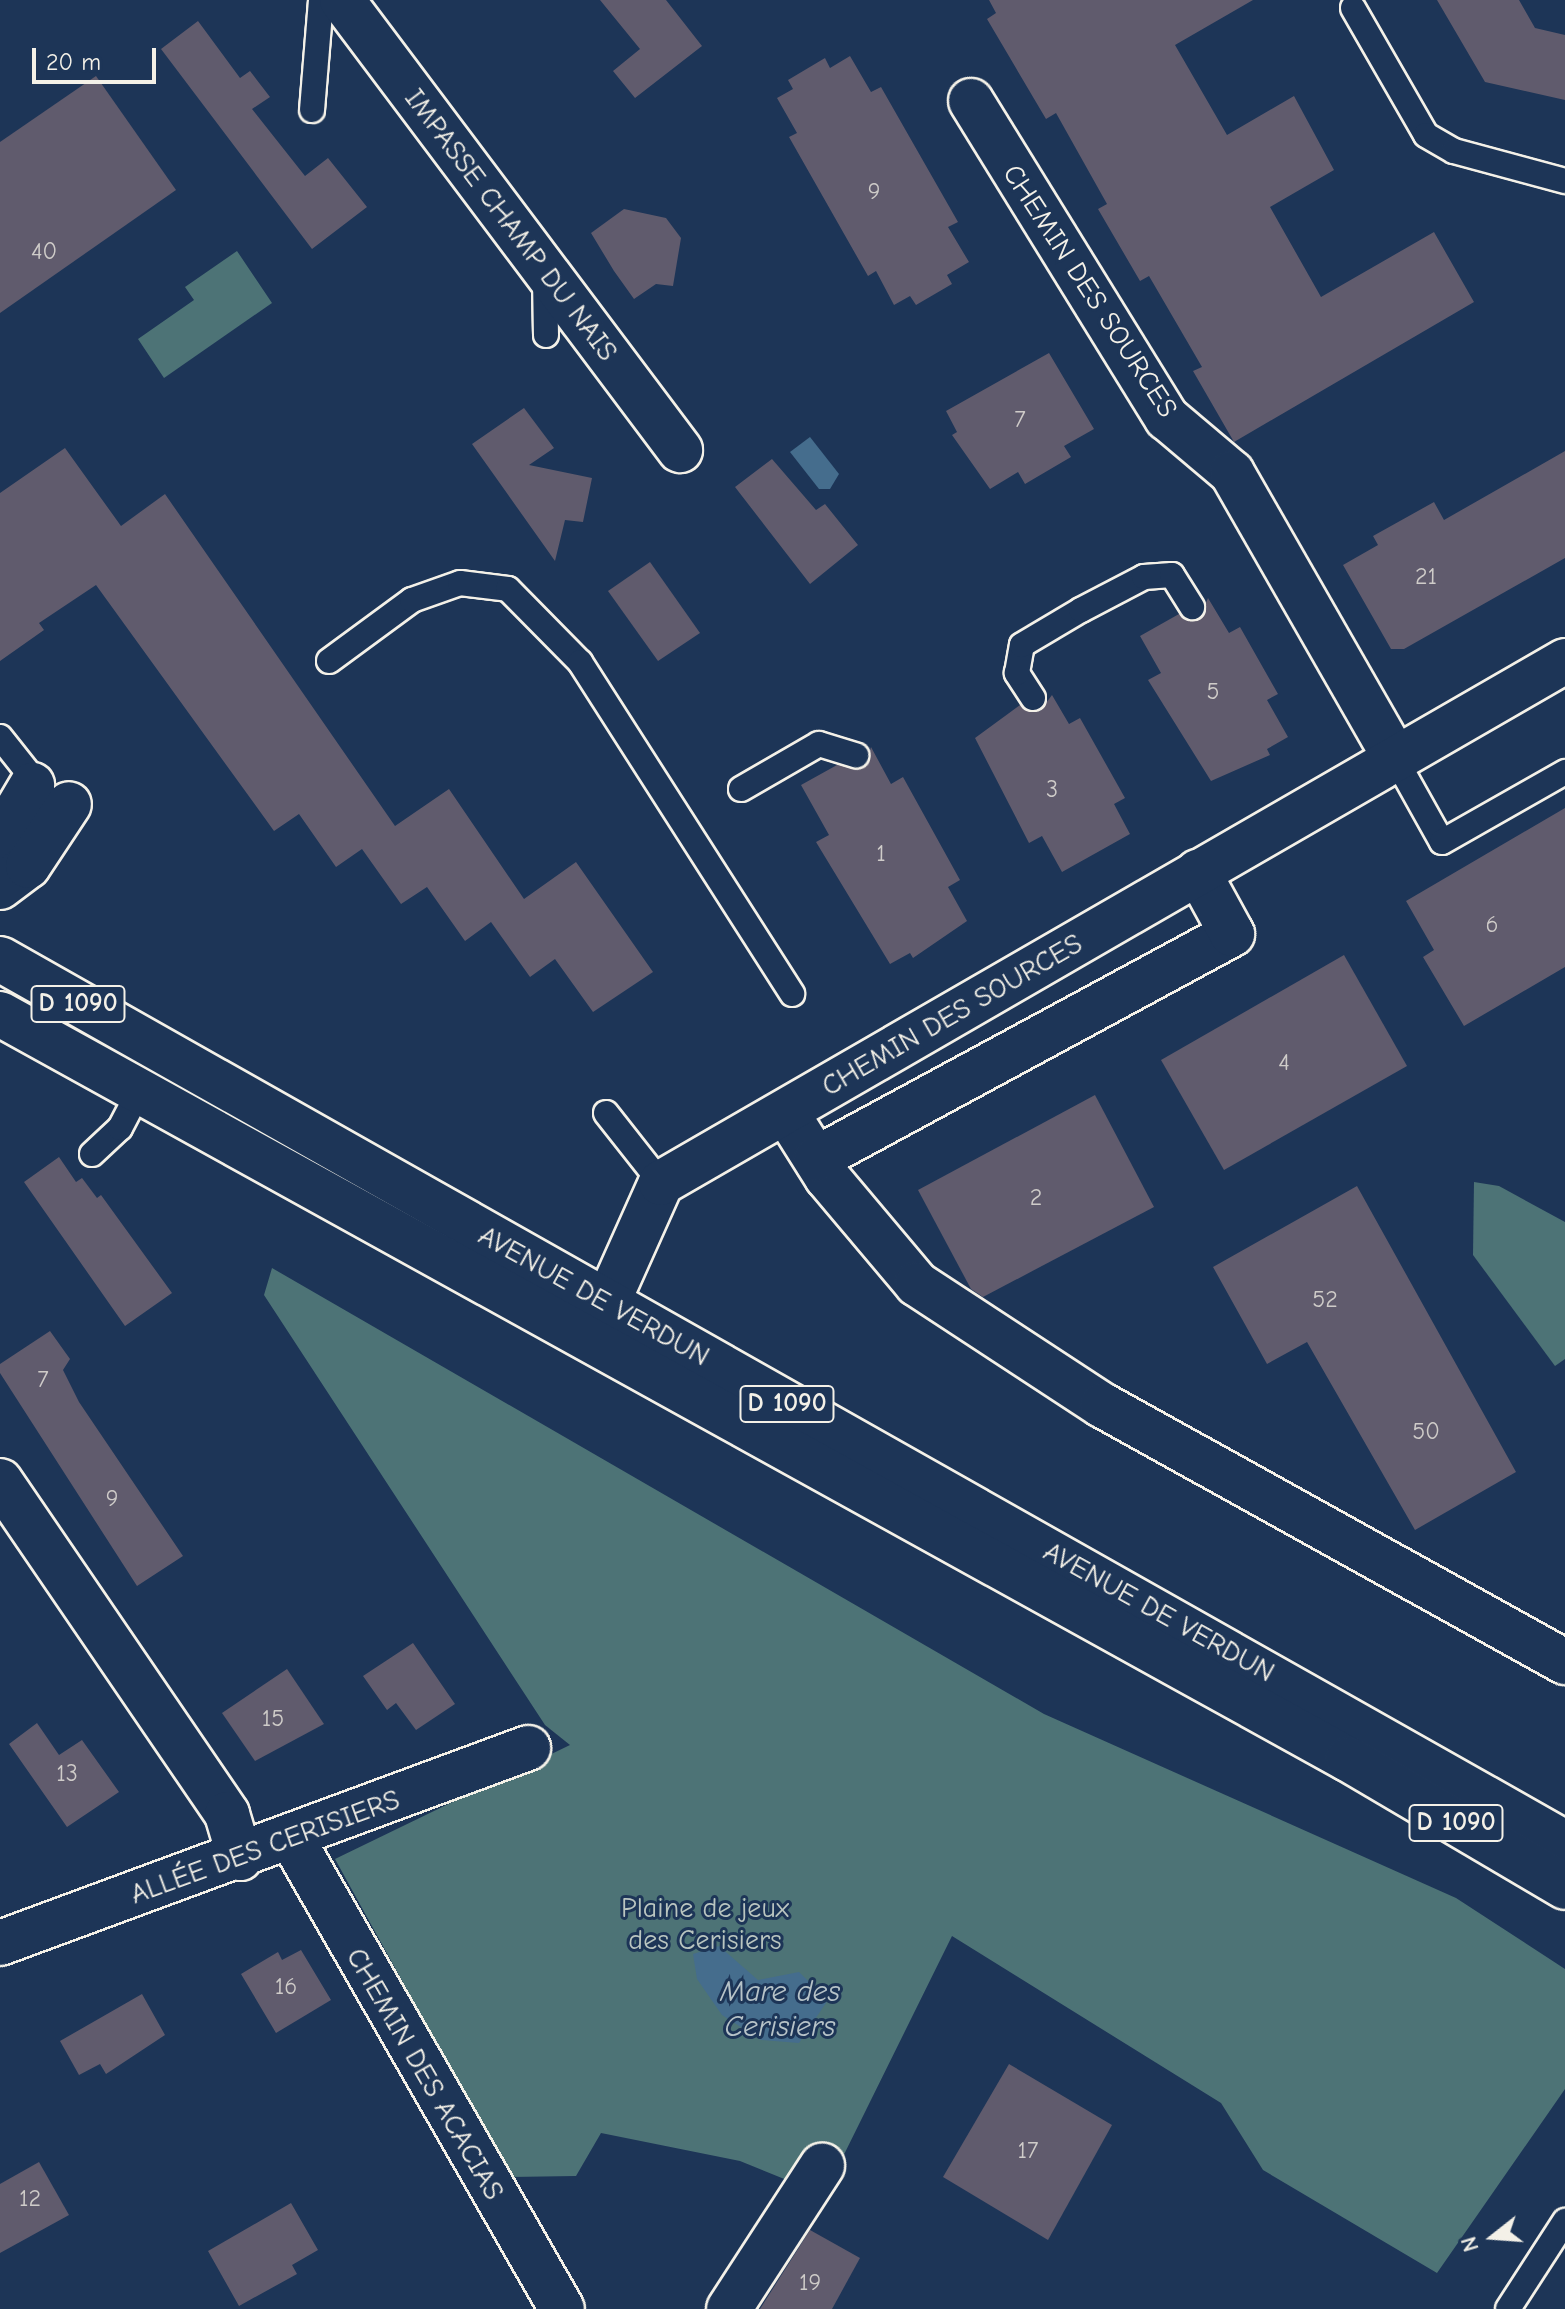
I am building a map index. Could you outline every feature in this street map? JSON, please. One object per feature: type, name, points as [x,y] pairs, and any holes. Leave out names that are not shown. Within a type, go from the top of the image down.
[{"type":"street","name":"IMPASSE CHAMP DU NAIS","points":[[342,0],[680,450]]},
{"type":"street","name":"CHEMIN DES SOURCES","points":[[971,101],[1167,418],[1232,473],[1395,758]]},
{"type":"street","name":"CHEMIN DES SOURCES","points":[[661,1183],[1565,661]]},
{"type":"street","points":[[0,839],[51,794]]},
{"type":"street","points":[[0,887],[28,866],[51,794]]},
{"type":"street","points":[[816,1159],[1232,934],[1198,872]]},
{"type":"street","name":"AVENUE DE VERDUN","points":[[0,959],[1565,1843]]},
{"type":"street","name":"AVENUE DE VERDUN","points":[[0,1014],[588,1344],[1348,1759],[1565,1887]]},
{"type":"street","points":[[786,1112],[816,1159],[917,1284],[1102,1405],[1565,1662]]},
{"type":"street","points":[[588,1344],[661,1183]]},
{"type":"street","points":[[0,1481],[227,1814],[240,1858]]},
{"type":"street","name":"ALLÉE DES CERISIERS","points":[[0,1943],[240,1858],[528,1748]]},
{"type":"street","name":"CHEMIN DES ACACIAS","points":[[291,1837],[562,2309]]},
{"type":"street","points":[[729,2309],[822,2166]]},
{"type":"lane","points":[[312,110],[321,0]]},
{"type":"lane","points":[[1353,8],[1426,135],[1454,151],[1565,181]]},
{"type":"lane","points":[[545,272],[546,335]]},
{"type":"lane","points":[[1033,698],[1017,673],[1022,645],[1081,610],[1144,577],[1172,575],[1192,607]]},
{"type":"lane","points":[[329,661],[412,600],[460,583],[508,589],[580,662],[792,994]]},
{"type":"lane","points":[[0,737],[51,794]]},
{"type":"lane","points":[[741,789],[819,744],[856,755]]},
{"type":"lane","points":[[1395,758],[1442,842],[1565,772]]},
{"type":"lane","points":[[92,1154],[120,1128],[140,1092],[157,1048]]},
{"type":"lane","points":[[606,1113],[661,1183]]},
{"type":"lane","points":[[1508,2309],[1565,2221]]},
{"type":"green space","points":[[237,251],[272,303],[164,378],[138,339],[194,300],[185,287]]},
{"type":"green space","points":[[1474,1182],[1499,1186],[1565,1222],[1565,1359],[1555,1366],[1473,1255]]},
{"type":"green space","name":"Plaine de jeux des Cerisiers","points":[[272,1268],[1044,1714],[1456,1898],[1565,1969],[1565,2089],[1437,2273],[1263,2170],[1221,2103],[952,1936],[824,2195],[740,2161],[601,2133],[576,2176],[510,2177],[335,1859],[570,1745],[545,1725],[264,1295]]},
{"type":"water","points":[[810,437],[839,474],[830,489],[819,489],[790,452]]},
{"type":"water","name":"Mare des Cerisiers","points":[[719,1946],[758,1980],[799,1972],[828,2000],[799,2043],[761,2040],[722,2015],[697,1979],[693,1954]]},
{"type":"building","points":[[600,0],[666,0],[702,46],[635,98],[613,71],[640,49]]},
{"type":"building","points":[[989,0],[1253,0],[1175,45],[1227,135],[1294,96],[1334,170],[1270,207],[1321,297],[1434,232],[1474,302],[1234,442],[1193,371],[1202,367],[1149,276],[1140,281],[1098,209],[1107,204],[1056,113],[1046,119],[987,19],[996,13]]},
{"type":"building","points":[[1437,0],[1519,0],[1535,28],[1565,35],[1565,100],[1485,82]]},
{"type":"building","points":[[198,21],[240,78],[250,71],[270,97],[252,109],[305,176],[328,158],[367,207],[312,249],[161,49]]},
{"type":"building","points":[[850,56],[871,92],[881,87],[958,222],[948,227],[969,262],[947,275],[952,284],[916,305],[910,296],[894,305],[876,271],[868,276],[789,137],[797,133],[777,98],[793,89],[788,80],[825,58],[830,68]]},
{"type":"building","points":[[96,76],[176,190],[0,313],[0,142]]},
{"type":"building","points":[[624,209],[666,218],[681,238],[673,286],[656,284],[634,299],[614,271],[591,233]]},
{"type":"building","points":[[1049,353],[1094,429],[1064,446],[1071,457],[1025,484],[1018,472],[990,489],[952,435],[957,432],[946,411]]},
{"type":"building","points":[[524,408],[554,448],[529,465],[592,478],[583,522],[565,520],[555,561],[472,444]]},
{"type":"building","points":[[65,448],[121,526],[165,494],[395,826],[449,789],[524,899],[576,862],[653,972],[593,1012],[555,959],[530,977],[491,922],[465,941],[427,887],[401,904],[362,849],[336,867],[299,814],[274,831],[96,585],[39,623],[44,630],[0,661],[0,493]]},
{"type":"building","points":[[1565,451],[1565,558],[1404,649],[1391,649],[1343,565],[1378,545],[1373,536],[1434,502],[1444,520]]},
{"type":"building","points":[[772,459],[816,510],[825,504],[858,545],[810,584],[735,487]]},
{"type":"building","points":[[650,562],[700,633],[658,661],[608,591]]},
{"type":"building","points":[[1208,598],[1229,633],[1240,627],[1278,694],[1267,700],[1288,737],[1267,749],[1270,755],[1211,781],[1148,680],[1161,673],[1140,636],[1179,614],[1199,620]]},
{"type":"building","points":[[1052,695],[1069,724],[1080,718],[1125,798],[1114,804],[1130,834],[1062,872],[1042,836],[1029,843],[975,738],[1020,705],[1040,711]]},
{"type":"building","points":[[871,747],[891,784],[903,777],[960,880],[948,887],[967,921],[913,958],[910,953],[890,964],[816,842],[829,835],[801,785],[837,765],[866,766]]},
{"type":"building","points":[[1565,808],[1565,967],[1464,1026],[1423,957],[1434,950],[1406,901]]},
{"type":"building","points":[[1344,955],[1407,1066],[1224,1170],[1161,1060]]},
{"type":"building","points":[[1095,1095],[1154,1207],[983,1297],[971,1289],[918,1190]]},
{"type":"building","points":[[59,1157],[76,1182],[82,1178],[97,1198],[101,1195],[172,1293],[125,1326],[24,1182]]},
{"type":"building","points":[[1357,1186],[1516,1472],[1415,1530],[1307,1342],[1267,1364],[1213,1267]]},
{"type":"building","points":[[50,1331],[70,1359],[63,1370],[79,1402],[183,1556],[137,1586],[0,1373],[0,1364]]},
{"type":"building","points":[[413,1643],[455,1704],[416,1730],[396,1703],[387,1710],[363,1676]]},
{"type":"building","points":[[287,1669],[324,1724],[255,1761],[222,1713]]},
{"type":"building","points":[[37,1723],[59,1755],[82,1740],[119,1792],[67,1827],[9,1744]]},
{"type":"building","points":[[301,1950],[331,2000],[276,2033],[241,1974],[278,1952],[282,1960]]},
{"type":"building","points":[[142,1994],[165,2035],[106,2074],[100,2064],[79,2075],[60,2041]]},
{"type":"building","points":[[1009,2064],[1112,2125],[1048,2240],[943,2177]]},
{"type":"building","points":[[39,2162],[69,2215],[0,2253],[0,2184]]},
{"type":"building","points":[[291,2203],[318,2250],[292,2265],[297,2274],[239,2306],[208,2251]]},
{"type":"building","points":[[810,2230],[860,2258],[832,2309],[760,2309]]}]
